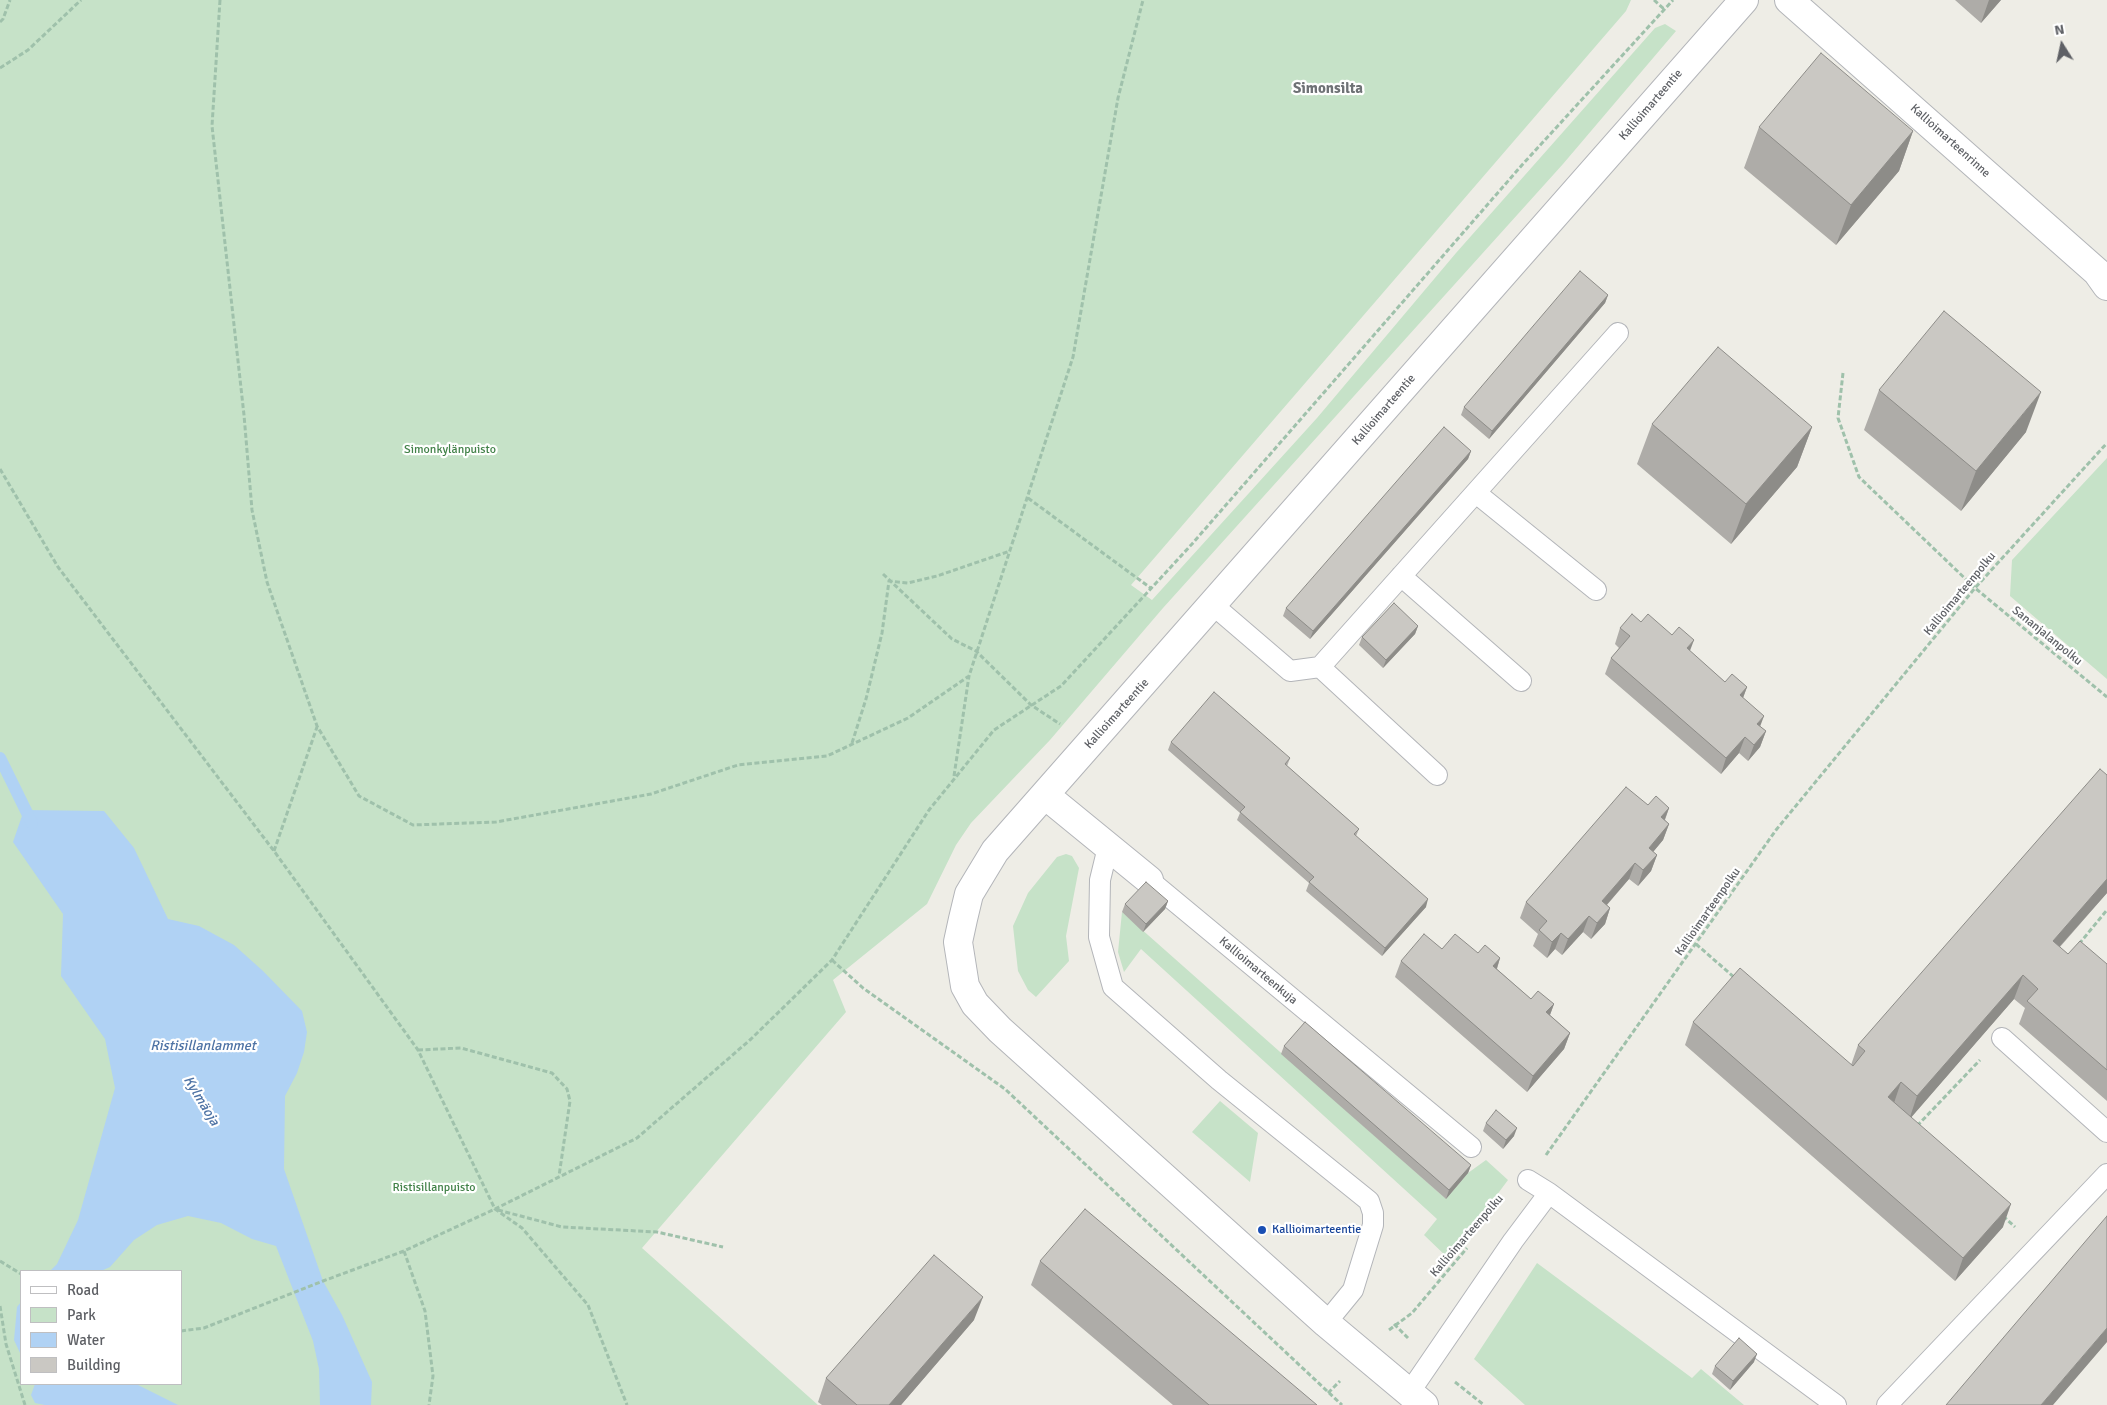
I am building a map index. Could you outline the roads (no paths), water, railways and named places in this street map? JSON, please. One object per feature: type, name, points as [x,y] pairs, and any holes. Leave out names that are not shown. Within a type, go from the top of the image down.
[{"type":"street","name":"Kallioimarteentie","points":[[1417,1399],[1326,1323],[1029,1058],[975,1004],[965,986],[958,942],[969,894],[995,851],[1744,0]]},
{"type":"street","name":"Kallioimarteenrinne","points":[[1789,0],[2089,265],[2107,286]]},
{"type":"street","name":"Kallioimarteenkuja","points":[[1045,795],[1149,880]]},
{"type":"lane","points":[[1213,605],[1290,671],[1320,667],[1618,333]]},
{"type":"lane","points":[[1476,493],[1596,590]]},
{"type":"lane","points":[[1401,576],[1521,681]]},
{"type":"lane","points":[[1320,667],[1437,774]]},
{"type":"lane","points":[[1108,847],[1100,880],[1099,937],[1113,987],[1219,1080],[1369,1201],[1373,1213],[1373,1225],[1353,1290],[1326,1323]]},
{"type":"lane","name":"Kallioimarteenkuja","points":[[1149,880],[1471,1147]]},
{"type":"lane","points":[[2002,1038],[2107,1132]]},
{"type":"lane","points":[[1887,1405],[2107,1174]]},
{"type":"lane","points":[[1528,1180],[1549,1193],[1836,1405]]},
{"type":"lane","points":[[1417,1399],[1513,1241],[1549,1193]]},
{"type":"water","name":"Ristisillanlammet","points":[[24,810],[104,811],[134,848],[168,919],[199,926],[234,945],[263,971],[302,1011],[307,1032],[304,1052],[297,1073],[285,1096],[284,1169],[323,1281],[342,1315],[372,1382],[371,1405],[320,1405],[319,1369],[313,1341],[276,1246],[252,1239],[221,1223],[188,1216],[157,1225],[134,1240],[110,1267],[103,1270],[51,1270],[57,1264],[78,1220],[115,1088],[105,1039],[61,976],[63,914],[13,842]]},
{"type":"water","points":[[20,1303],[20,1353],[14,1340],[17,1307]]},
{"type":"water","points":[[35,1385],[138,1385],[178,1405],[45,1405],[35,1403],[31,1395]]},
{"type":"waterway","name":"Kylmäoja","points":[[0,758],[32,823]]},
{"type":"place","name":"Kallioimarteentie","points":[[1262,1230]]},
{"type":"district","name":"Simonsilta","points":[[1328,89]]},
{"type":"park label","name":"Simonkylänpuisto","points":[[450,450]]},
{"type":"park label","name":"Ristisillanpuisto","points":[[434,1188]]}]
